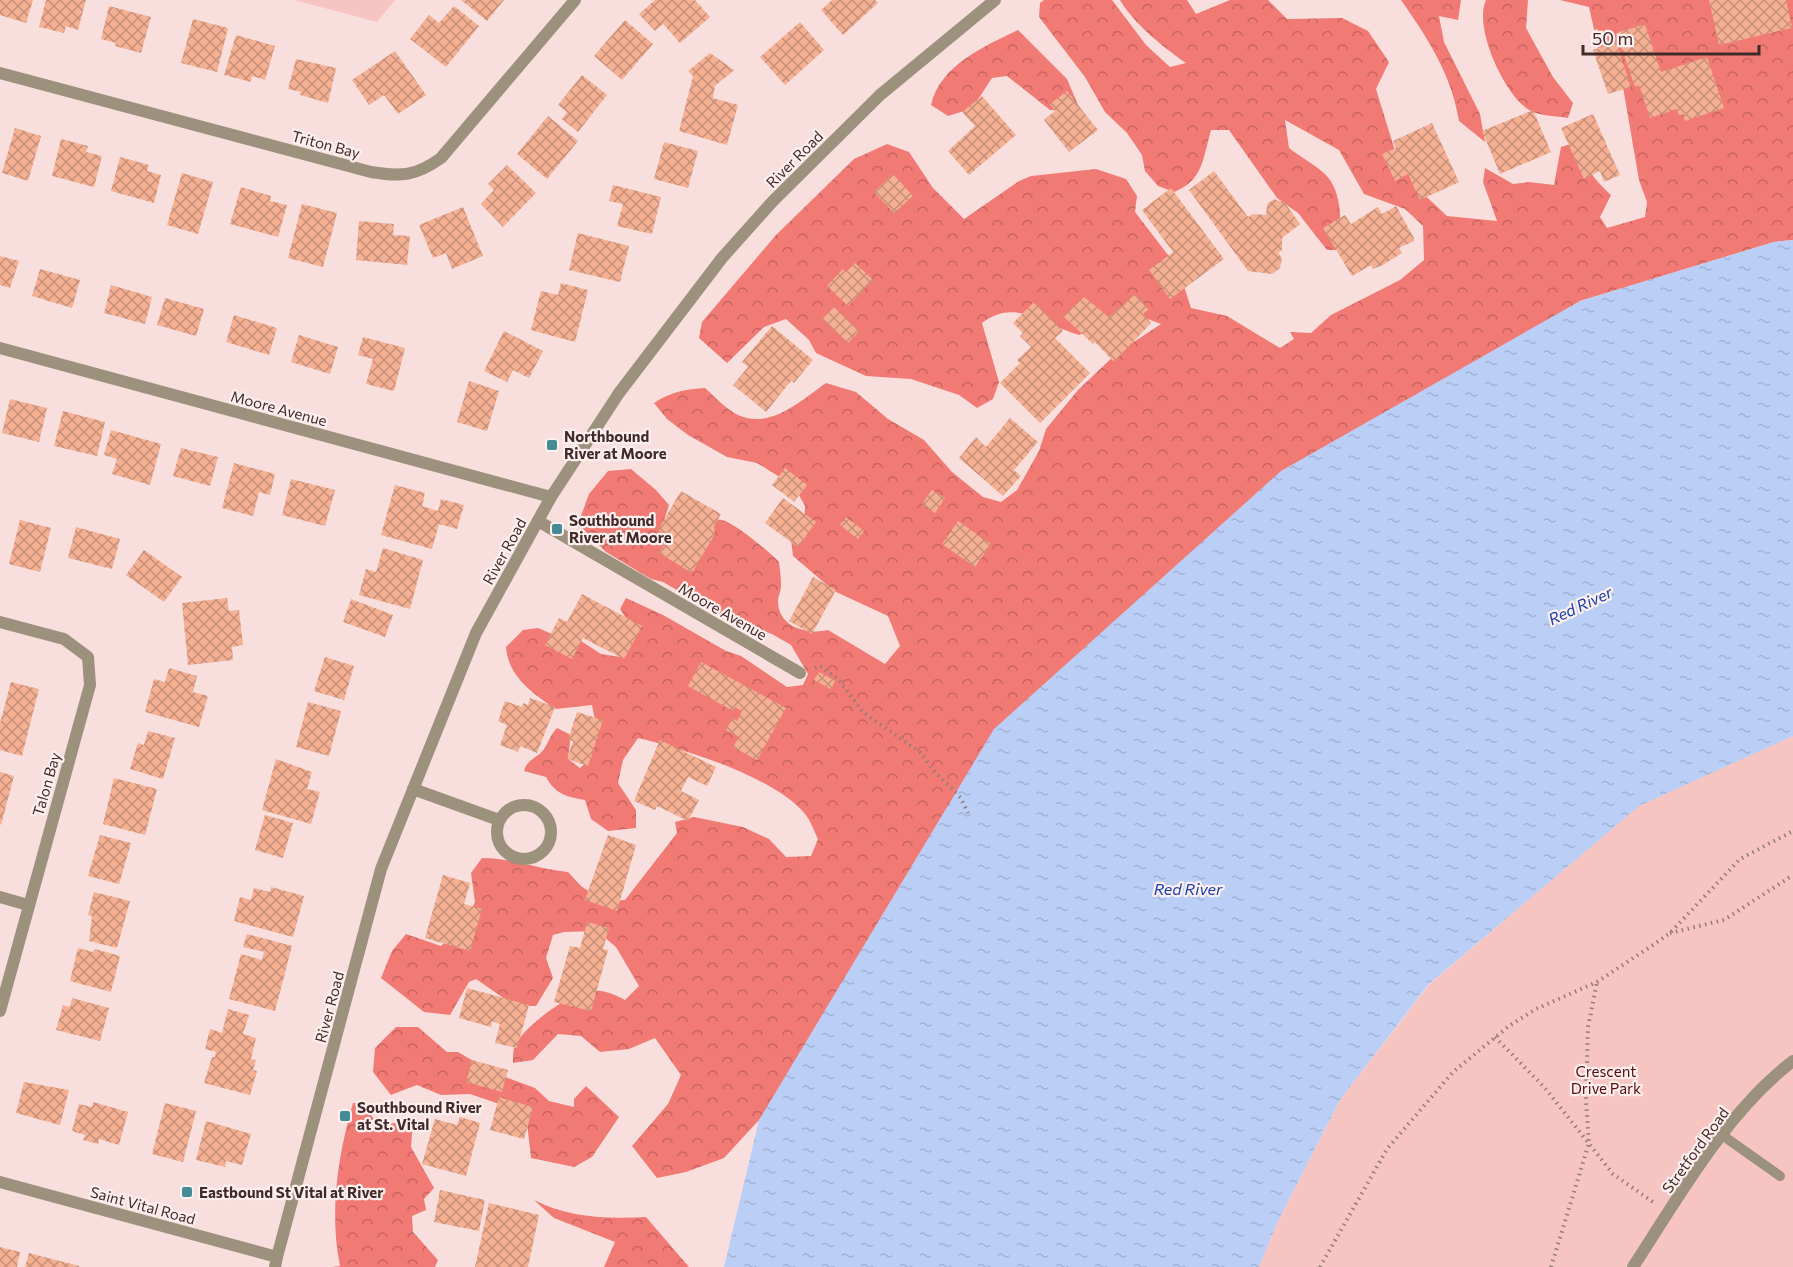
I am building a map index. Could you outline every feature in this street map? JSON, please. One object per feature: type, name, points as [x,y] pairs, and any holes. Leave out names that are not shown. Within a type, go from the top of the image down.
[{"type":"street","name":"Triton Bay","points":[[0,73],[371,172],[397,176],[423,171],[441,158],[575,0]]},
{"type":"street","name":"River Road","points":[[276,1262],[381,869],[476,633],[551,497],[619,393],[729,250],[773,201],[880,95],[995,0]]},
{"type":"street","name":"Moore Avenue","points":[[0,348],[551,497]]},
{"type":"street","name":"Moore Avenue","points":[[538,521],[800,673]]},
{"type":"street","name":"Talon Bay","points":[[0,622],[64,639],[88,657],[90,686],[0,1011]]},
{"type":"street","points":[[413,789],[499,820]]},
{"type":"street","points":[[519,805],[536,808],[548,821],[550,830],[546,847],[531,858],[514,857],[506,852],[497,838],[499,820],[511,808],[519,805]]},
{"type":"street","points":[[0,897],[28,905]]},
{"type":"street","name":"Stretford Road","points":[[1633,1267],[1722,1135],[1774,1075],[1793,1061]]},
{"type":"street","name":"Saint Vital Road","points":[[0,1182],[276,1262]]},
{"type":"lane","points":[[1722,1135],[1780,1176]]},
{"type":"path","points":[[800,673],[819,666],[838,679],[863,712],[921,753],[934,771],[961,798],[969,813]]},
{"type":"path","points":[[1320,1267],[1387,1149],[1453,1072],[1495,1037],[1536,1009],[1597,982],[1670,933],[1740,859],[1793,831]]},
{"type":"path","points":[[1670,933],[1724,920],[1793,875]]},
{"type":"path","points":[[1551,1267],[1589,1143],[1586,1100],[1588,1027],[1597,982]]},
{"type":"path","points":[[1495,1037],[1545,1088],[1613,1174],[1668,1213]]},
{"type":"green space","points":[[294,0],[395,0],[377,22]]},
{"type":"green space","points":[[1044,0],[1112,0],[1146,45],[1170,67],[1186,63],[1141,26],[1120,0],[1187,0],[1196,14],[1230,0],[1268,0],[1287,19],[1342,18],[1368,31],[1389,62],[1376,89],[1396,154],[1416,187],[1447,216],[1497,221],[1483,182],[1485,168],[1513,184],[1529,182],[1554,185],[1561,147],[1580,141],[1590,171],[1611,195],[1600,217],[1607,228],[1645,217],[1647,202],[1639,180],[1623,87],[1599,51],[1589,7],[1560,0],[1793,0],[1793,240],[1774,242],[1580,301],[759,1120],[724,1158],[686,1172],[657,1178],[632,1146],[668,1104],[681,1075],[655,1038],[629,1049],[600,1052],[581,1036],[558,1034],[533,1060],[513,1063],[514,1047],[520,1037],[537,1020],[559,1004],[589,991],[608,992],[625,1000],[639,986],[616,947],[597,931],[564,932],[553,935],[546,958],[553,978],[536,1006],[515,1006],[476,979],[469,982],[450,1015],[424,1012],[381,978],[392,951],[406,934],[441,946],[463,926],[475,902],[471,873],[482,858],[568,872],[581,886],[604,902],[625,900],[677,833],[675,822],[694,817],[743,827],[769,839],[786,857],[811,856],[818,839],[807,817],[791,801],[773,788],[728,766],[679,749],[638,738],[623,760],[618,783],[636,810],[636,828],[608,831],[591,819],[585,800],[562,794],[546,777],[524,771],[544,749],[557,728],[571,735],[568,759],[580,768],[591,758],[595,720],[592,705],[556,709],[523,683],[511,667],[506,647],[523,630],[538,628],[559,637],[578,639],[601,654],[621,657],[629,623],[620,609],[626,598],[663,615],[726,651],[741,656],[787,687],[803,685],[808,674],[791,645],[772,634],[723,617],[606,552],[578,524],[589,494],[608,471],[631,469],[656,490],[669,505],[661,530],[707,519],[722,520],[734,526],[779,562],[781,586],[778,598],[779,609],[782,617],[788,623],[803,630],[828,630],[885,664],[900,646],[888,616],[834,591],[793,556],[791,539],[804,526],[805,506],[794,486],[757,463],[727,457],[688,435],[667,419],[654,403],[678,392],[705,388],[738,415],[750,419],[762,419],[796,405],[826,383],[856,392],[888,419],[924,440],[952,472],[983,497],[1001,502],[1017,490],[1039,451],[1046,429],[1078,390],[1117,353],[1161,324],[1129,312],[1079,335],[1018,313],[1007,312],[994,316],[982,323],[999,382],[993,399],[977,408],[959,395],[911,379],[866,376],[816,353],[809,340],[786,319],[764,327],[727,363],[699,338],[702,322],[776,235],[854,159],[887,144],[909,152],[933,188],[964,219],[1019,181],[1031,176],[1096,169],[1126,179],[1137,196],[1135,212],[1178,268],[1191,308],[1227,316],[1280,348],[1294,339],[1290,332],[1311,333],[1331,315],[1400,280],[1424,260],[1423,226],[1405,209],[1364,194],[1339,150],[1285,120],[1289,148],[1322,171],[1334,188],[1340,214],[1338,250],[1327,250],[1298,213],[1277,198],[1229,130],[1211,130],[1200,167],[1191,182],[1174,192],[1158,186],[1145,171],[1142,155],[1127,133],[1105,112],[1085,77],[1039,17],[1040,3]]},
{"type":"green space","points":[[1401,0],[1461,0],[1458,20],[1439,16],[1444,42],[1480,114],[1485,142],[1459,121],[1450,87],[1437,57]]},
{"type":"green space","points":[[1486,0],[1528,0],[1526,28],[1553,77],[1573,103],[1568,118],[1535,113],[1521,104],[1511,92],[1494,61],[1488,44],[1483,12]]},
{"type":"green space","points":[[1018,30],[1067,79],[1081,112],[1050,110],[1007,76],[992,78],[977,101],[980,106],[948,116],[931,105],[936,91],[954,68],[978,50]]},
{"type":"green space","name":"Crescent Drive Park","points":[[1793,736],[1793,1267],[1259,1267],[1277,1223],[1340,1100],[1429,985],[1639,805]]},
{"type":"green space","points":[[396,1027],[418,1027],[447,1052],[458,1052],[494,1073],[535,1088],[549,1101],[574,1107],[574,1099],[586,1086],[619,1117],[592,1157],[574,1167],[531,1158],[527,1123],[508,1107],[470,1094],[441,1095],[417,1085],[391,1095],[373,1072],[375,1048]]},
{"type":"green space","points":[[353,1103],[363,1103],[378,1125],[413,1121],[411,1147],[434,1188],[424,1199],[426,1210],[412,1216],[413,1232],[438,1260],[435,1267],[332,1267],[340,1266],[335,1204],[339,1163]]},
{"type":"green space","points":[[534,1200],[575,1214],[617,1218],[646,1217],[689,1267],[604,1267],[615,1242],[554,1218]]},
{"type":"water","name":"Red River","points":[[1793,240],[1793,736],[1639,806],[1428,985],[1340,1100],[1277,1223],[1259,1267],[724,1267],[759,1120],[994,729],[1281,471],[1580,301],[1774,242]]},
{"type":"building","points":[[0,0],[33,0],[26,23],[0,15]]},
{"type":"building","points":[[46,0],[86,0],[78,30],[66,26],[64,33],[39,27]]},
{"type":"building","points":[[461,0],[504,0],[487,21]]},
{"type":"building","points":[[655,0],[695,0],[710,17],[680,43],[663,24],[655,31],[639,14]]},
{"type":"building","points":[[832,0],[875,0],[878,3],[843,35],[821,10]]},
{"type":"building","points":[[1709,0],[1786,0],[1792,28],[1719,45]]},
{"type":"building","points":[[109,6],[151,17],[141,53],[115,46],[116,43],[101,39]]},
{"type":"building","points":[[454,6],[479,26],[446,67],[410,39],[429,15],[439,23]]},
{"type":"building","points":[[193,19],[228,28],[217,72],[181,63]]},
{"type":"building","points":[[625,20],[653,44],[622,80],[594,56]]},
{"type":"building","points":[[800,22],[824,50],[785,85],[760,57]]},
{"type":"building","points":[[1645,24],[1661,72],[1707,57],[1724,108],[1685,121],[1683,114],[1679,115],[1676,109],[1650,118],[1639,85],[1635,87],[1616,33]]},
{"type":"building","points":[[236,35],[275,46],[265,80],[252,76],[251,82],[224,75]]},
{"type":"building","points":[[1616,42],[1631,87],[1608,94],[1593,50]]},
{"type":"building","points":[[395,51],[426,95],[398,114],[384,95],[369,105],[352,80]]},
{"type":"building","points":[[710,53],[734,70],[715,86],[713,98],[738,105],[727,145],[679,131],[693,76],[688,71]]},
{"type":"building","points":[[296,59],[336,68],[328,103],[288,89]]},
{"type":"building","points":[[582,75],[607,95],[578,132],[562,119],[567,112],[558,105]]},
{"type":"building","points":[[1067,91],[1098,130],[1069,152],[1044,120],[1055,111],[1050,104]]},
{"type":"building","points":[[982,96],[1016,135],[969,175],[948,151],[975,126],[962,112]]},
{"type":"building","points":[[1533,110],[1551,152],[1500,174],[1482,131]]},
{"type":"building","points":[[1593,114],[1620,175],[1604,182],[1600,171],[1584,179],[1561,128]]},
{"type":"building","points":[[548,116],[578,141],[547,179],[517,154]]},
{"type":"building","points":[[1432,123],[1459,182],[1420,200],[1408,174],[1395,181],[1382,154],[1396,148],[1393,141]]},
{"type":"building","points":[[15,128],[41,136],[28,181],[2,173]]},
{"type":"building","points":[[61,139],[88,146],[86,152],[102,156],[94,187],[52,176]]},
{"type":"building","points":[[664,142],[698,151],[688,188],[654,179]]},
{"type":"building","points":[[120,157],[149,165],[147,171],[161,175],[154,203],[111,191]]},
{"type":"building","points":[[507,165],[536,193],[503,227],[481,204],[494,190],[488,184]]},
{"type":"building","points":[[1214,171],[1248,217],[1253,214],[1266,215],[1267,204],[1274,199],[1285,203],[1300,224],[1282,238],[1282,250],[1278,253],[1282,258],[1280,268],[1272,274],[1248,271],[1189,190]]},
{"type":"building","points":[[182,173],[213,182],[198,234],[167,225]]},
{"type":"building","points":[[893,174],[913,196],[894,213],[874,192]]},
{"type":"building","points":[[613,185],[661,197],[652,234],[617,226],[623,204],[609,201]]},
{"type":"building","points":[[241,187],[271,196],[270,201],[287,205],[278,237],[230,224]]},
{"type":"building","points":[[1171,188],[1224,259],[1170,299],[1149,270],[1173,252],[1142,210]]},
{"type":"building","points":[[302,204],[337,213],[323,267],[288,258]]},
{"type":"building","points":[[1396,206],[1414,241],[1399,248],[1402,253],[1383,265],[1373,269],[1371,265],[1352,276],[1323,228],[1345,215],[1351,224],[1378,207],[1382,214]]},
{"type":"building","points":[[463,207],[483,256],[452,269],[446,253],[433,258],[419,225]]},
{"type":"building","points":[[359,221],[394,224],[393,235],[410,236],[407,265],[356,260]]},
{"type":"building","points":[[578,233],[629,246],[620,282],[569,270]]},
{"type":"building","points":[[0,256],[19,261],[10,288],[0,285]]},
{"type":"building","points":[[855,263],[873,280],[848,306],[827,286],[843,269],[846,272]]},
{"type":"building","points":[[40,269],[80,280],[72,308],[32,296]]},
{"type":"building","points":[[561,283],[588,290],[575,342],[531,330],[541,291],[558,295]]},
{"type":"building","points":[[111,285],[152,297],[145,324],[104,313]]},
{"type":"building","points":[[1135,294],[1149,309],[1143,314],[1151,323],[1114,362],[1095,342],[1093,344],[1063,316],[1084,297],[1109,317]]},
{"type":"building","points":[[165,298],[204,309],[196,336],[157,325]]},
{"type":"building","points":[[1034,302],[1063,331],[1055,338],[1090,373],[1040,423],[1000,383],[1020,363],[1017,360],[1031,347],[1020,336],[1023,333],[1013,323]]},
{"type":"building","points":[[834,307],[859,331],[848,343],[822,319]]},
{"type":"building","points":[[234,315],[277,328],[269,355],[226,342]]},
{"type":"building","points":[[772,326],[813,360],[794,383],[791,381],[766,412],[733,385],[748,367],[742,362]]},
{"type":"building","points":[[504,331],[543,351],[529,378],[513,370],[507,382],[484,371]]},
{"type":"building","points":[[299,335],[338,347],[330,374],[291,362]]},
{"type":"building","points":[[363,337],[405,348],[394,391],[366,384],[373,359],[358,355]]},
{"type":"building","points":[[469,381],[499,391],[487,431],[457,422]]},
{"type":"building","points":[[10,399],[47,408],[39,442],[2,433]]},
{"type":"building","points":[[63,411],[105,422],[97,456],[54,446]]},
{"type":"building","points":[[1010,418],[1038,442],[1014,470],[1021,476],[1003,496],[959,458],[976,437],[986,447]]},
{"type":"building","points":[[111,430],[161,444],[150,485],[112,474],[117,459],[104,455]]},
{"type":"building","points":[[181,448],[218,457],[210,486],[173,476]]},
{"type":"building","points":[[234,463],[275,474],[270,495],[259,492],[253,516],[222,508]]},
{"type":"building","points":[[785,468],[807,485],[794,502],[772,485]]},
{"type":"building","points":[[291,479],[335,490],[325,526],[282,515]]},
{"type":"building","points":[[395,485],[425,493],[422,506],[438,511],[441,499],[464,505],[457,529],[439,524],[432,549],[381,535]]},
{"type":"building","points":[[932,490],[945,498],[935,513],[922,504]]},
{"type":"building","points":[[681,491],[721,514],[714,526],[715,534],[692,573],[659,553],[669,536],[658,530]]},
{"type":"building","points":[[783,498],[816,522],[798,547],[765,523]]},
{"type":"building","points":[[846,517],[864,531],[858,539],[840,525]]},
{"type":"building","points":[[20,520],[51,528],[40,572],[9,564]]},
{"type":"building","points":[[958,521],[991,544],[975,567],[942,544]]},
{"type":"building","points":[[76,527],[120,539],[112,569],[68,558]]},
{"type":"building","points":[[383,548],[423,560],[410,609],[359,595],[366,569],[376,572]]},
{"type":"building","points":[[144,550],[182,577],[164,602],[126,575]]},
{"type":"building","points":[[813,577],[836,590],[812,634],[789,621]]},
{"type":"building","points":[[582,594],[642,626],[624,659],[583,638],[572,659],[545,645],[559,618],[567,622]]},
{"type":"building","points":[[227,598],[229,611],[239,610],[243,645],[232,647],[233,660],[188,665],[182,603]]},
{"type":"building","points":[[351,599],[393,615],[385,637],[343,622]]},
{"type":"building","points":[[325,657],[354,666],[344,700],[314,691]]},
{"type":"building","points":[[701,662],[786,708],[757,760],[733,747],[739,737],[726,730],[732,718],[737,721],[742,711],[735,707],[733,711],[688,686]]},
{"type":"building","points":[[169,668],[197,676],[193,692],[208,696],[199,727],[145,712],[154,679],[165,682]]},
{"type":"building","points":[[819,672],[835,681],[831,689],[814,680]]},
{"type":"building","points":[[11,682],[39,689],[22,756],[0,750],[0,723]]},
{"type":"building","points":[[530,698],[555,707],[537,753],[520,746],[518,752],[500,745],[507,725],[498,721],[505,701],[522,707],[523,703],[528,705]]},
{"type":"building","points":[[308,702],[341,711],[329,756],[296,747]]},
{"type":"building","points":[[577,712],[603,720],[588,766],[567,759],[573,741],[568,740]]},
{"type":"building","points":[[148,731],[175,738],[163,779],[130,769],[138,743],[144,745]]},
{"type":"building","points":[[660,740],[716,767],[707,786],[688,777],[681,791],[699,800],[688,821],[657,806],[655,810],[634,801]]},
{"type":"building","points":[[276,759],[312,772],[307,789],[320,792],[311,824],[262,810]]},
{"type":"building","points":[[0,772],[14,776],[1,825],[0,824]]},
{"type":"building","points":[[114,778],[157,789],[145,835],[103,824]]},
{"type":"building","points":[[265,815],[293,823],[283,858],[255,850]]},
{"type":"building","points":[[100,835],[131,843],[119,884],[88,876]]},
{"type":"building","points":[[608,835],[636,845],[617,911],[585,900]]},
{"type":"building","points":[[443,875],[470,883],[464,904],[482,909],[470,951],[425,938]]},
{"type":"building","points":[[271,887],[304,896],[293,937],[234,921],[240,897],[251,900],[254,888],[270,892]]},
{"type":"building","points":[[94,892],[130,901],[117,948],[89,941],[92,916],[88,915]]},
{"type":"building","points":[[587,922],[609,928],[603,949],[608,950],[591,1011],[554,1002],[570,946],[580,948]]},
{"type":"building","points":[[247,934],[292,946],[275,1011],[229,999],[241,954],[262,960],[264,952],[243,947]]},
{"type":"building","points":[[78,948],[93,952],[95,949],[120,956],[111,992],[70,981]]},
{"type":"building","points":[[467,988],[529,1005],[517,1048],[495,1043],[500,1024],[492,1021],[491,1027],[459,1018]]},
{"type":"building","points":[[72,998],[109,1008],[100,1041],[56,1030],[63,1005],[70,1007]]},
{"type":"building","points":[[228,1009],[249,1015],[243,1034],[256,1038],[251,1059],[256,1060],[253,1070],[257,1071],[250,1095],[204,1083],[212,1057],[215,1057],[216,1052],[205,1049],[210,1029],[222,1033]]},
{"type":"building","points":[[472,1060],[508,1070],[502,1092],[466,1082]]},
{"type":"building","points":[[24,1082],[69,1090],[60,1125],[16,1113]]},
{"type":"building","points":[[499,1097],[533,1107],[524,1139],[490,1130]]},
{"type":"building","points":[[93,1102],[128,1112],[119,1145],[99,1139],[98,1144],[83,1140],[85,1135],[72,1131],[79,1104],[92,1107]]},
{"type":"building","points":[[165,1103],[196,1111],[183,1162],[152,1154]]},
{"type":"building","points":[[460,1117],[480,1123],[466,1176],[422,1164],[435,1119],[457,1125]]},
{"type":"building","points":[[206,1121],[251,1134],[242,1165],[226,1161],[225,1167],[196,1160]]},
{"type":"building","points":[[440,1190],[485,1200],[479,1231],[434,1222]]},
{"type":"building","points":[[489,1203],[539,1215],[528,1267],[475,1267]]},
{"type":"building","points":[[0,1247],[20,1252],[17,1267],[0,1267]]},
{"type":"building","points":[[29,1253],[79,1266],[79,1267],[25,1267]]},
{"type":"place","name":"Northbound River at Moore","points":[[552,445]]},
{"type":"place","name":"Southbound River at Moore","points":[[557,529]]},
{"type":"place","name":"Southbound River at St. Vital","points":[[345,1116]]},
{"type":"place","name":"Eastbound St Vital at River","points":[[187,1192]]}]
